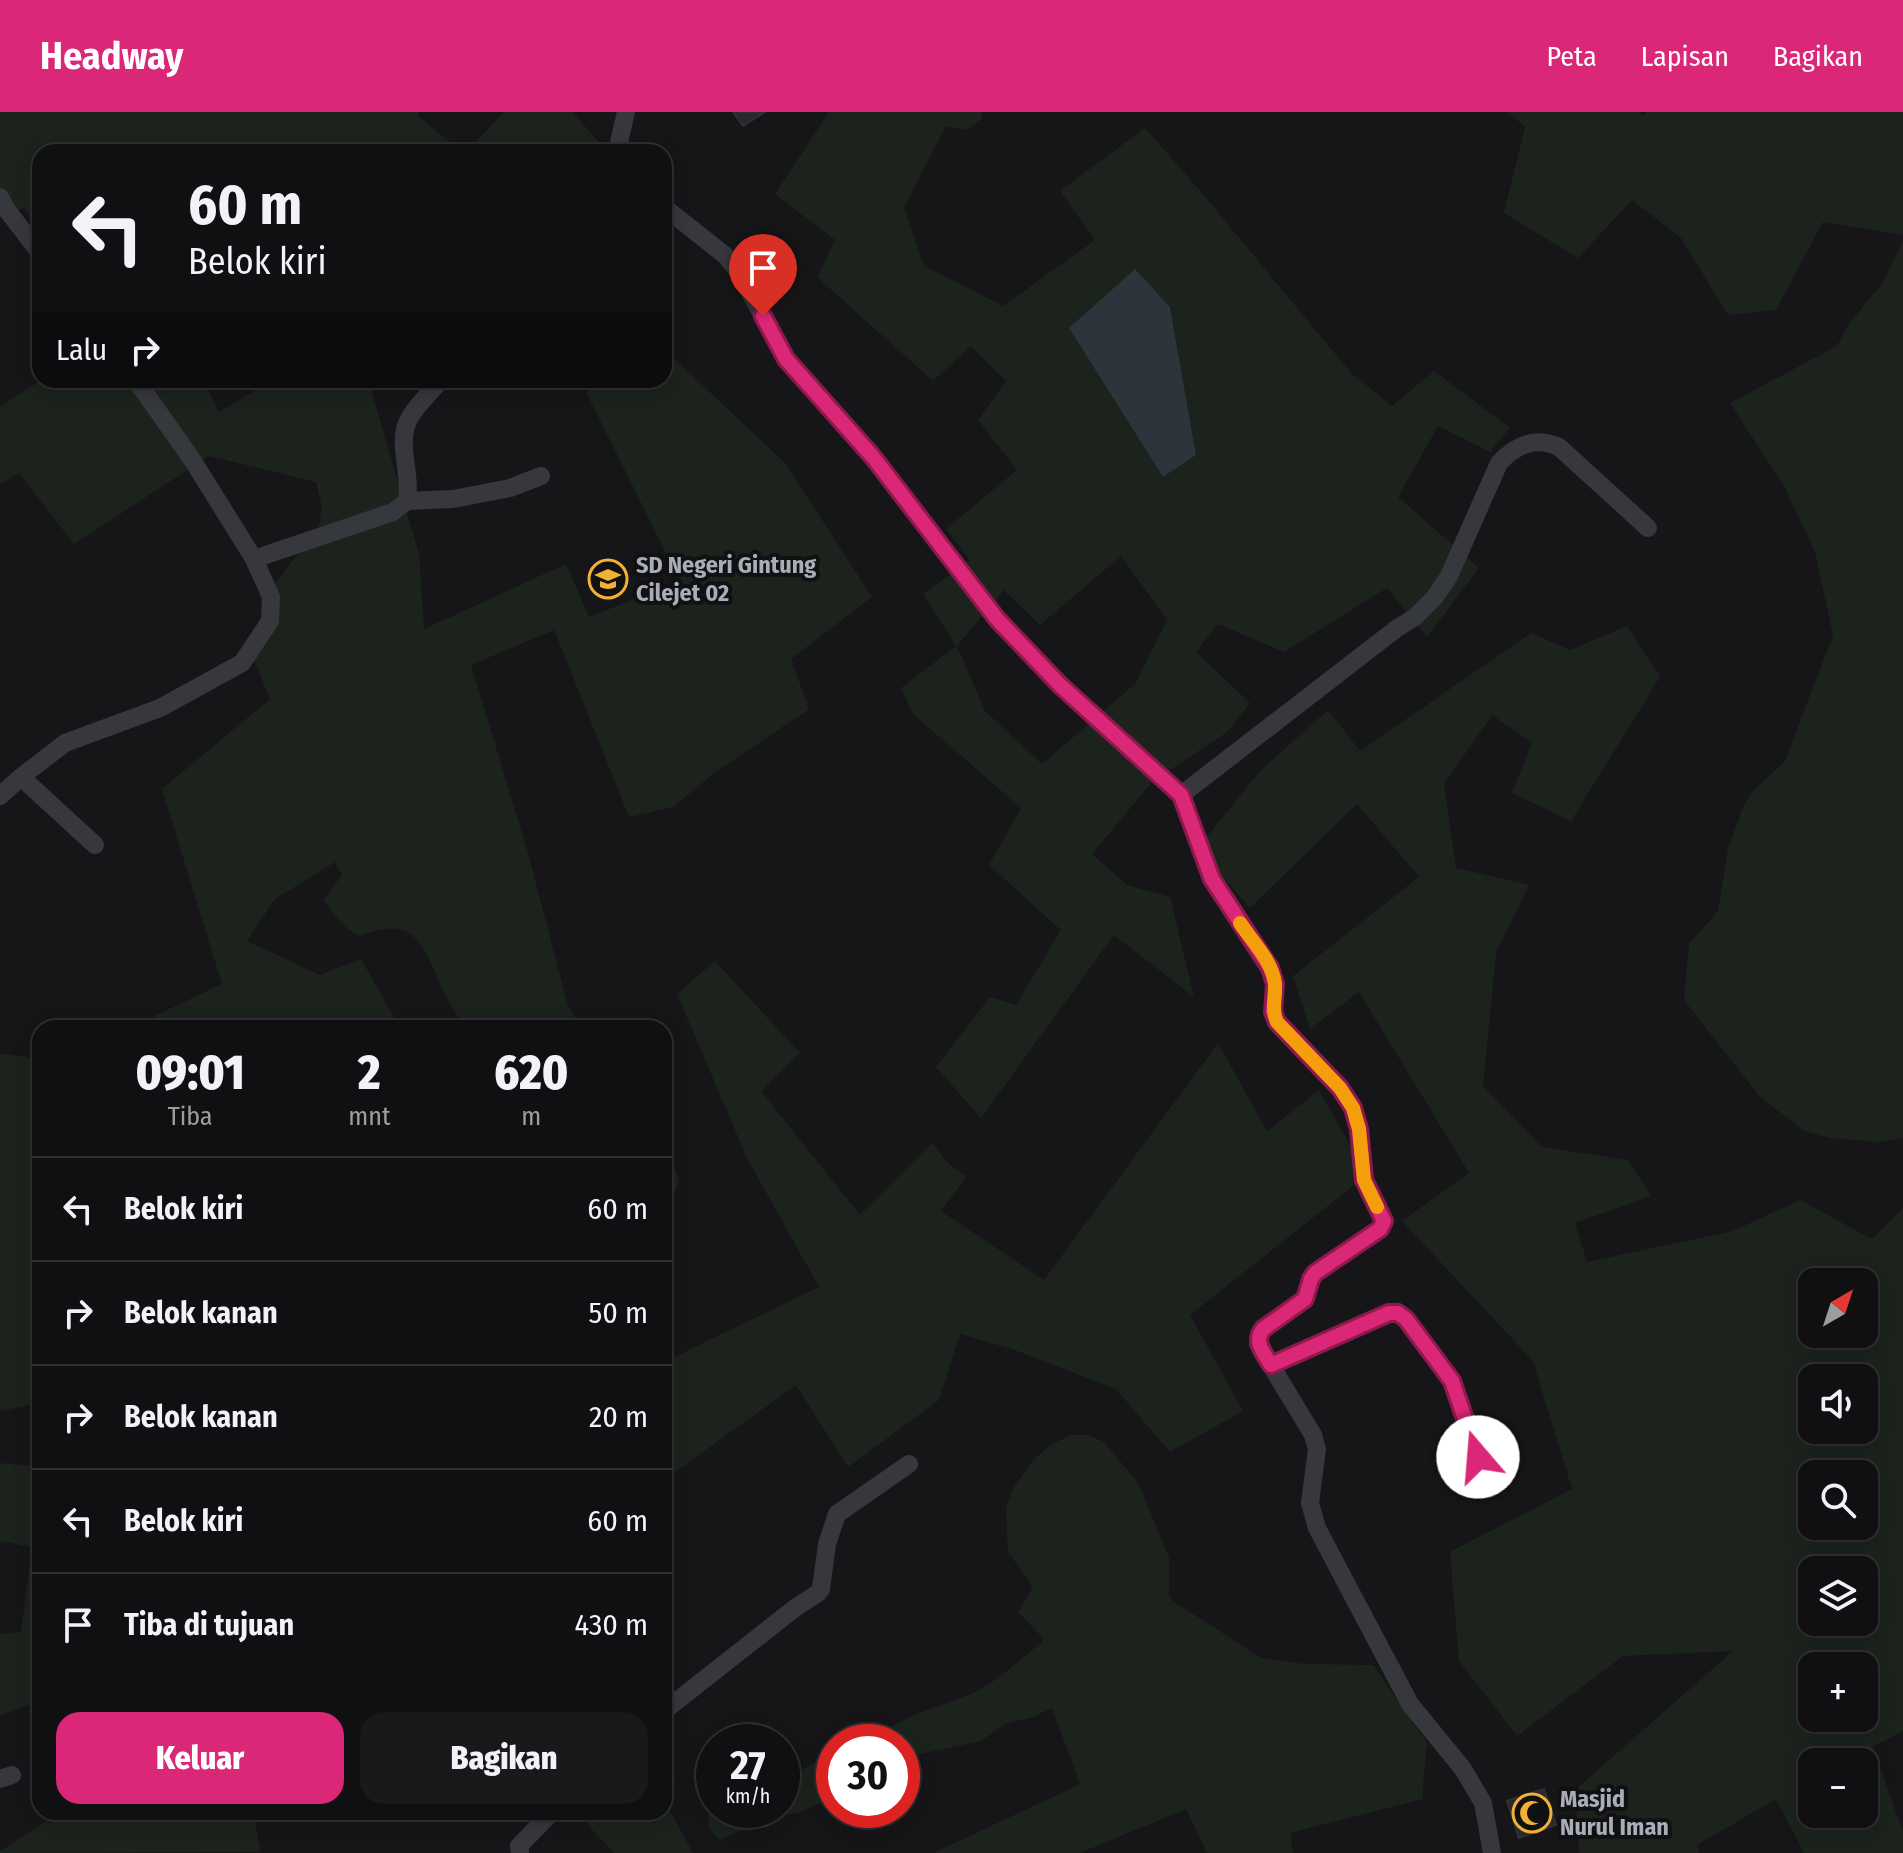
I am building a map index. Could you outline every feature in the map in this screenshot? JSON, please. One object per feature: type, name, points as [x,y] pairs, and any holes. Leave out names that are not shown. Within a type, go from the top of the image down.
[{"type":"street","points":[[619,144],[626,112]]},
{"type":"street","points":[[0,197],[32,243]]},
{"type":"street","points":[[672,213],[726,256],[739,272],[786,359],[873,457],[997,619],[1060,685],[1181,795],[1212,879],[1270,968],[1275,984],[1273,1012],[1277,1022],[1340,1088],[1353,1108],[1359,1129],[1364,1180],[1384,1221],[1380,1229],[1315,1273],[1305,1299],[1263,1329],[1258,1344],[1313,1435],[1317,1449],[1310,1503],[1317,1528],[1410,1704],[1463,1769],[1483,1803],[1492,1853]]},
{"type":"street","points":[[0,796],[65,743],[160,708],[242,663],[270,621],[271,597],[254,559],[193,461],[142,388]]},
{"type":"street","points":[[407,501],[410,488],[404,442],[408,420],[434,388]]},
{"type":"street","points":[[1181,795],[1415,617],[1435,597],[1449,576],[1499,463],[1510,451],[1524,445],[1547,442],[1559,447],[1648,528]]},
{"type":"street","points":[[254,559],[393,512],[407,501],[453,499],[510,488],[541,476]]},
{"type":"street","points":[[21,777],[95,845]]},
{"type":"street","points":[[1271,1365],[1389,1313],[1398,1313],[1406,1319],[1452,1381],[1483,1474]]},
{"type":"street","points":[[672,1705],[818,1593],[827,1544],[837,1514],[909,1464]]},
{"type":"street","points":[[520,1853],[519,1846],[544,1820]]},
{"type":"shaded area","points":[[0,112],[419,112],[418,116],[452,144],[32,144],[32,219],[24,208],[0,218]]},
{"type":"shaded area","points":[[504,112],[572,112],[600,143],[599,144],[474,144]]},
{"type":"shaded area","points":[[829,112],[982,112],[982,118],[968,130],[946,126],[904,208],[924,266],[1003,306],[1095,240],[1060,191],[1145,128],[1352,374],[1392,406],[1434,371],[1510,428],[1490,452],[1438,426],[1398,497],[1479,568],[1427,637],[1387,588],[1284,652],[1218,624],[1196,652],[1250,703],[1227,732],[1152,782],[1092,854],[1127,885],[1170,897],[1194,997],[1114,935],[981,1118],[936,1067],[990,997],[1016,1005],[1061,930],[989,865],[1021,808],[913,714],[901,688],[956,646],[923,594],[970,560],[946,529],[1017,470],[978,420],[1006,381],[971,346],[933,381],[817,277],[835,240],[775,194]],"holes":[[[1135,269],[1170,307],[1196,455],[1163,477],[1069,328]],[[1121,556],[1167,620],[1135,684],[1042,764],[985,711],[957,646],[1004,590],[1040,625]]]},
{"type":"shaded area","points":[[1508,112],[1637,112],[1644,115],[1646,112],[1903,112],[1903,235],[1823,222],[1776,310],[1728,315],[1681,238],[1632,200],[1578,258],[1504,213],[1525,127]]},
{"type":"shaded area","points":[[1903,240],[1903,1138],[1880,1142],[1830,1138],[1804,1131],[1759,1096],[1684,1000],[1689,944],[1718,911],[1728,848],[1744,805],[1751,793],[1785,761],[1833,635],[1815,552],[1784,486],[1730,403],[1837,346],[1848,325],[1883,282]]},
{"type":"shaded area","points":[[1135,269],[1170,307],[1196,455],[1163,477],[1069,328]]},
{"type":"shaded area","points":[[672,357],[785,463],[872,597],[791,659],[809,709],[713,774],[673,807],[629,817],[554,630],[471,665],[528,853],[568,1006],[578,1020],[460,1020],[430,960],[415,938],[394,929],[360,936],[335,916],[324,899],[342,875],[335,862],[275,899],[247,941],[320,975],[361,959],[395,1020],[156,1020],[154,1016],[222,984],[162,789],[270,699],[252,655],[270,590],[319,527],[322,507],[316,482],[209,456],[74,544],[19,473],[0,484],[0,407],[32,386],[207,388],[219,412],[259,388],[377,388],[372,393],[419,554],[424,629],[566,564],[589,617],[680,581],[586,392],[589,388],[672,388]]},
{"type":"shaded area","points":[[1627,626],[1660,677],[1571,821],[1512,793],[1532,743],[1492,715],[1444,784],[1456,868],[1529,885],[1496,953],[1483,1086],[1542,1147],[1628,1160],[1651,1196],[1575,1223],[1587,1262],[1733,1231],[1800,1200],[1872,1239],[1903,1208],[1903,1731],[1873,1748],[1798,1748],[1798,1828],[1878,1828],[1878,1761],[1903,1832],[1903,1853],[1804,1853],[1776,1799],[1697,1845],[1699,1853],[1579,1853],[1575,1790],[1733,1651],[1623,1656],[1517,1736],[1459,1661],[1450,1552],[1572,1489],[1533,1361],[1402,1221],[1469,1173],[1359,992],[1310,1029],[1293,976],[1419,877],[1357,804],[1250,908],[1211,863],[1200,845],[1260,771],[1328,710],[1360,751],[1531,633],[1570,650]]},
{"type":"shaded area","points":[[715,961],[800,1053],[761,1091],[860,1215],[932,1143],[946,1161],[966,1177],[941,1211],[1044,1280],[1218,1043],[1267,1131],[1319,1090],[1367,1175],[1190,1315],[1243,1411],[1170,1452],[1116,1389],[1012,1349],[960,1334],[939,1400],[848,1467],[796,1385],[672,1474],[672,1358],[819,1287],[747,1158],[677,994]]},
{"type":"shaded area","points":[[0,1054],[27,1057],[32,1063],[32,1405],[0,1411]]},
{"type":"shaded area","points":[[672,1159],[679,1181],[672,1202]]},
{"type":"shaded area","points":[[1071,1435],[1088,1435],[1104,1442],[1138,1483],[1169,1557],[1169,1596],[1173,1601],[1261,1658],[1305,1664],[1373,1665],[1427,1743],[1422,1799],[1290,1833],[1293,1853],[1207,1853],[1186,1809],[1080,1853],[934,1853],[1080,1784],[1052,1708],[1005,1724],[981,1741],[920,1754],[920,1724],[896,1724],[971,1694],[997,1679],[1042,1642],[1043,1638],[1018,1612],[1033,1587],[1008,1552],[1006,1509],[1013,1488],[1034,1459],[1052,1444]]},
{"type":"shaded area","points":[[0,1463],[32,1466],[32,1547],[0,1541]]},
{"type":"shaded area","points":[[32,1547],[32,1711],[28,1705],[0,1715],[0,1634],[21,1632]]},
{"type":"shaded area","points":[[816,1761],[816,1804],[800,1812],[800,1771]]},
{"type":"shaded area","points":[[672,1815],[693,1853],[614,1853],[583,1820],[672,1820]]},
{"type":"shaded area","points":[[48,1820],[255,1820],[260,1852],[0,1853]]},
{"type":"shaded area","points":[[710,1828],[747,1828],[718,1840]]},
{"type":"building","points":[[733,112],[765,112],[743,126]]},
{"type":"building","name":"Masjid Nurul Iman","points":[[1544,1789],[1556,1825],[1519,1838],[1507,1801]]},
{"type":"slow traffic","points":[[1240,923],[1270,968],[1275,984],[1273,1012],[1277,1022],[1340,1088],[1353,1108],[1359,1129],[1364,1180],[1377,1207]]},
{"type":"place","name":"SD Negeri Gintung Cilejet 02","points":[[608,579]]},
{"type":"place","name":"Masjid Nurul Iman","points":[[1532,1813]]},
{"type":"route","points":[[763,316],[786,359],[873,457],[997,619],[1060,685],[1181,795],[1212,879],[1270,968],[1275,984],[1273,1012],[1277,1022],[1340,1088],[1353,1108],[1359,1129],[1364,1180],[1384,1221],[1380,1229],[1315,1273],[1305,1299],[1259,1334],[1258,1344],[1271,1365],[1389,1313],[1398,1313],[1406,1319],[1452,1381],[1478,1457]]}]
